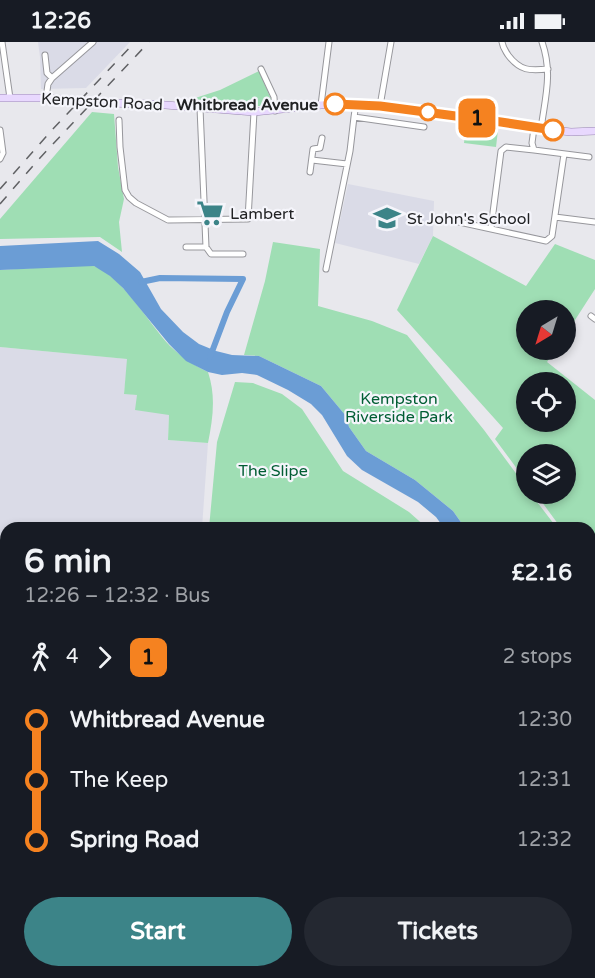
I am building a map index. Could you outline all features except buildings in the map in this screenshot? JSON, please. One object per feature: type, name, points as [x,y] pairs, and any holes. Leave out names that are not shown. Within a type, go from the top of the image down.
[{"type":"main road","name":"Kempston Road","points":[[0,98],[46,98],[254,112],[356,104],[501,122],[537,129],[571,132],[595,130]]},
{"type":"street","points":[[2,42],[10,98]]},
{"type":"street","points":[[46,98],[51,78],[93,42]]},
{"type":"street","points":[[321,105],[329,42]]},
{"type":"street","points":[[380,106],[391,42]]},
{"type":"street","points":[[502,42],[503,49],[521,69],[548,69]]},
{"type":"street","points":[[534,150],[532,143],[549,82],[544,42]]},
{"type":"street","points":[[45,55],[47,73],[51,78]]},
{"type":"street","points":[[261,69],[274,97],[275,111]]},
{"type":"street","points":[[327,269],[356,104]]},
{"type":"street","points":[[200,108],[206,247],[211,254],[243,254]]},
{"type":"street","points":[[119,120],[125,190],[129,197],[168,220],[248,219],[254,112]]},
{"type":"street","points":[[354,117],[424,127]]},
{"type":"street","points":[[0,130],[3,153],[0,159]]},
{"type":"street","points":[[310,172],[314,149],[320,148],[322,138]]},
{"type":"street","points":[[491,228],[501,151],[506,147],[589,156]]},
{"type":"street","points":[[455,218],[546,241],[552,236],[564,154]]},
{"type":"street","points":[[312,160],[347,164]]},
{"type":"street","points":[[555,217],[595,222]]},
{"type":"street","points":[[186,247],[206,247]]},
{"type":"shaded area","points":[[38,42],[130,42],[86,88],[41,89]]},
{"type":"shaded area","name":"St John's School","points":[[348,184],[434,201],[433,236],[419,264],[335,243]]},
{"type":"shaded area","points":[[0,347],[128,359],[124,393],[137,395],[169,415],[168,440],[208,443],[202,522],[0,522]]},
{"type":"green space","points":[[259,71],[271,99],[268,106],[189,100],[220,90]]},
{"type":"green space","points":[[92,112],[114,114],[118,167],[124,199],[119,222],[122,252],[100,237],[0,239],[0,219]]},
{"type":"green space","points":[[466,126],[498,130],[496,147],[464,143]]},
{"type":"green space","points":[[433,236],[526,286],[555,244],[595,260],[595,289],[576,318],[576,300],[516,300],[516,360],[548,360],[547,362],[560,372],[516,372],[516,432],[576,432],[576,385],[595,400],[595,522],[557,522],[543,504],[576,504],[576,444],[516,444],[516,467],[495,439],[503,428],[397,310]]},
{"type":"green space","name":"Kempston Riverside Park","points":[[273,242],[320,249],[318,306],[372,321],[407,335],[516,473],[516,504],[539,504],[552,522],[461,522],[453,511],[415,480],[366,451],[349,427],[346,416],[321,386],[259,356],[244,355],[265,281]]},
{"type":"green space","points":[[94,266],[114,279],[170,346],[197,367],[208,372],[213,407],[208,443],[168,440],[169,415],[135,410],[137,395],[124,394],[127,359],[0,347],[0,270]]},
{"type":"green space","name":"The Slipe","points":[[235,382],[253,383],[282,394],[302,409],[343,471],[409,512],[420,522],[210,522],[217,442]]},
{"type":"water","points":[[98,241],[119,254],[140,272],[161,309],[183,332],[199,344],[232,355],[259,356],[321,386],[346,416],[349,427],[366,451],[415,480],[453,511],[461,522],[440,522],[418,502],[362,470],[347,456],[322,415],[311,404],[288,390],[257,375],[242,373],[222,375],[208,372],[186,361],[123,288],[94,266],[0,270],[0,246]]},
{"type":"waterway","points":[[141,282],[160,278],[243,279],[227,312],[210,357]]},
{"type":"railway","points":[[0,189],[135,42]]},
{"type":"railway","points":[[0,204],[38,160],[149,42]]},
{"type":"bus line","name":"1","points":[[335,104],[380,106],[553,130]]},
{"type":"place","name":"Whitbread Avenue","points":[[335,104]]},
{"type":"place","name":"Lambert","points":[[210,213]]},
{"type":"place","name":"St John's School","points":[[387,218]]}]
